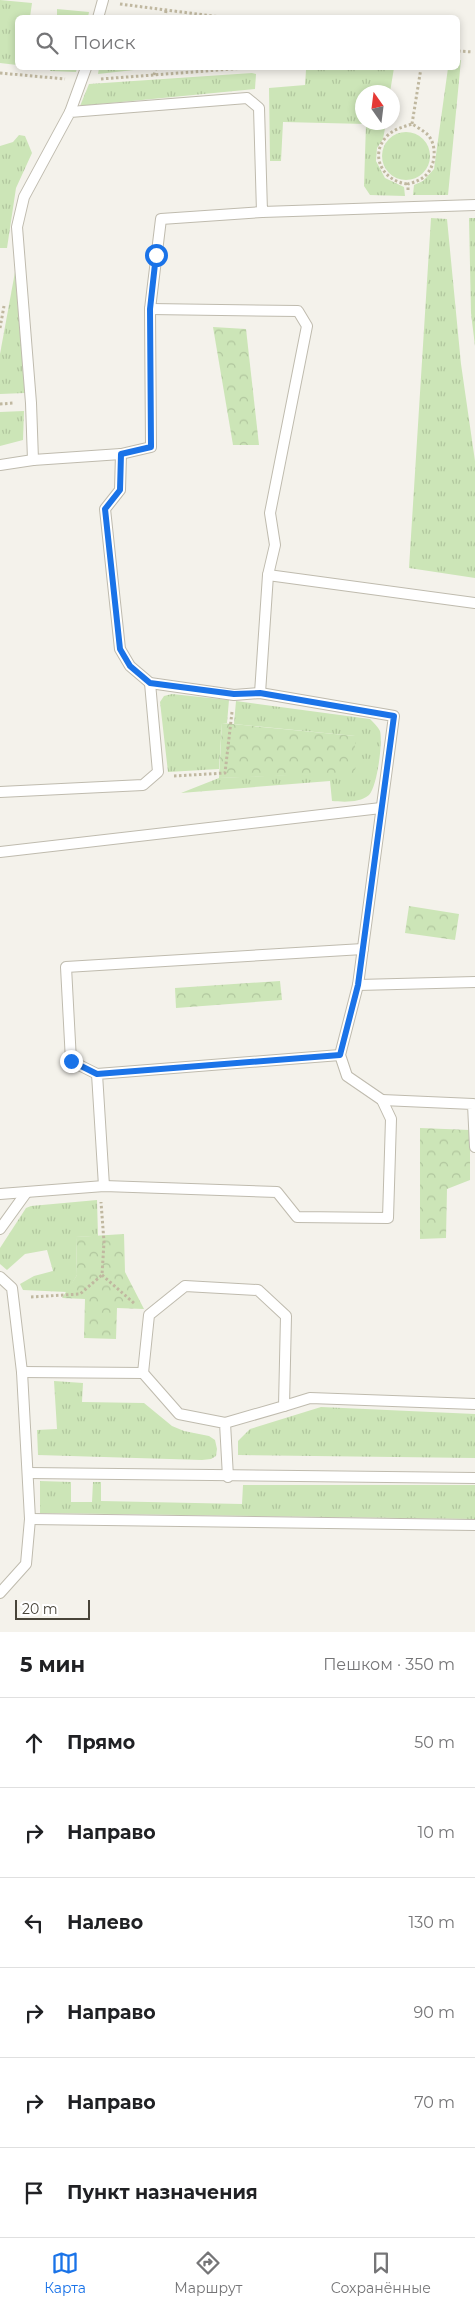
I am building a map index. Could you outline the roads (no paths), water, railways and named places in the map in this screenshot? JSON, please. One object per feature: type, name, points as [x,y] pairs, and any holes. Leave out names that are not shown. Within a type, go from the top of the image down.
[{"type":"lane","points":[[99,15],[102,1]]},
{"type":"lane","points":[[33,460],[30,393],[17,227],[24,197],[70,112],[85,70]]},
{"type":"lane","points":[[70,112],[247,98],[259,108],[262,212]]},
{"type":"lane","points":[[0,465],[33,460],[121,454],[151,447],[150,309],[161,218],[262,212],[475,205]]},
{"type":"lane","points":[[150,309],[298,311],[307,326],[270,512],[275,545],[268,575],[260,693]]},
{"type":"lane","points":[[0,1194],[102,1186],[277,1192],[297,1217],[388,1218],[392,1119],[382,1100],[347,1076],[340,1055],[358,985],[380,808],[394,716],[260,693],[234,694],[150,683],[130,666],[120,649],[105,509],[120,490],[121,454]]},
{"type":"lane","points":[[268,575],[475,603]]},
{"type":"lane","points":[[0,792],[143,785],[158,772],[150,683]]},
{"type":"lane","points":[[0,847],[0,852],[380,808]]},
{"type":"lane","points":[[340,1055],[97,1074],[71,1061],[66,967],[363,949]]},
{"type":"lane","points":[[358,985],[475,982]]},
{"type":"lane","points":[[97,1074],[102,1186]]},
{"type":"lane","points":[[382,1100],[473,1104],[475,1147]]},
{"type":"lane","points":[[0,1229],[26,1193]]},
{"type":"lane","points":[[0,1277],[12,1288],[22,1372],[30,1519],[26,1564],[0,1593]]},
{"type":"lane","points":[[284,1406],[286,1316],[258,1290],[185,1286],[148,1315],[143,1373],[179,1414],[225,1423],[284,1406],[310,1398],[475,1404]]},
{"type":"lane","points":[[22,1372],[143,1373]]},
{"type":"lane","points":[[225,1423],[228,1477]]},
{"type":"lane","points":[[28,1473],[228,1477],[475,1478]]},
{"type":"lane","points":[[30,1519],[475,1525]]}]
